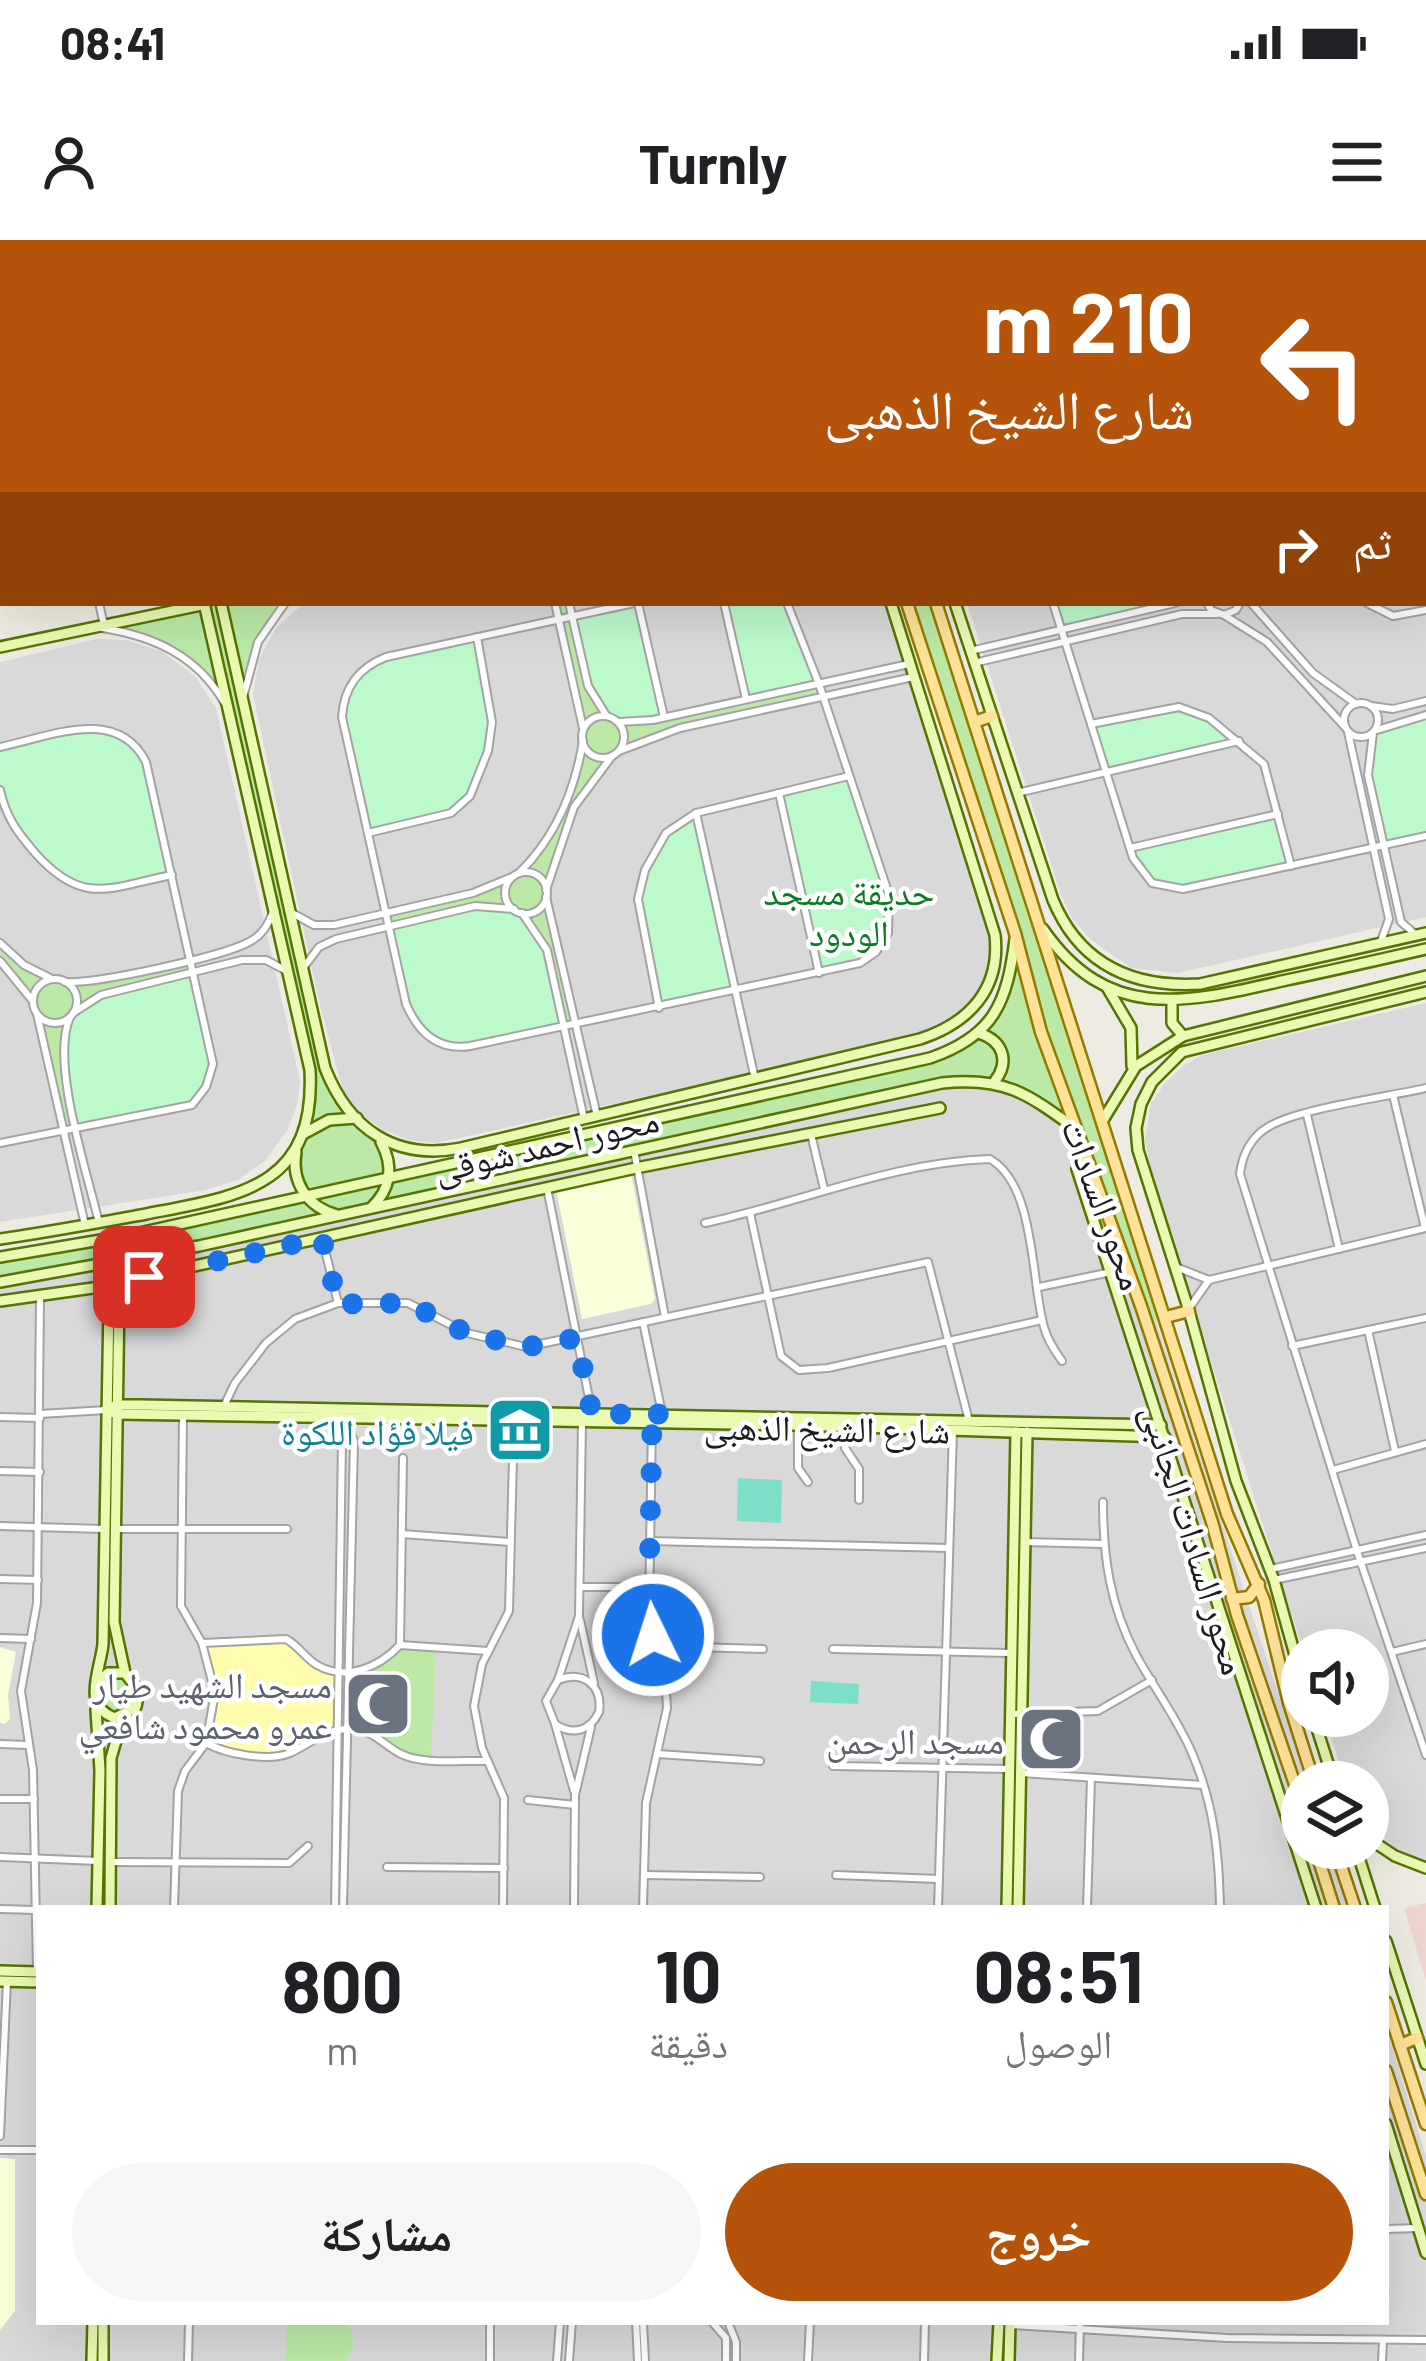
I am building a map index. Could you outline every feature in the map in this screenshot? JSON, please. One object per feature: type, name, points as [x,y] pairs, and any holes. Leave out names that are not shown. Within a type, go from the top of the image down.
[{"type":"main road","name":"محور السادات","points":[[908,606],[1015,933],[1042,1032],[1141,1306],[1287,1761]]},
{"type":"main road","name":"محور السادات","points":[[937,606],[1227,1514],[1259,1584],[1308,1761]]},
{"type":"main road","points":[[974,722],[992,716]]},
{"type":"main road","points":[[1124,1312],[1141,1306]]},
{"type":"main road","points":[[1166,1317],[1189,1311]]},
{"type":"main road","points":[[1232,1600],[1249,1597],[1259,1584]]},
{"type":"main road","points":[[1242,1629],[1249,1613],[1266,1612]]},
{"type":"main road","points":[[1322,1869],[1333,1905]]},
{"type":"main road","points":[[1342,1869],[1354,1905]]},
{"type":"main road","points":[[1389,2011],[1426,2124]]},
{"type":"main road","points":[[1400,2044],[1417,2038]]},
{"type":"main road","points":[[1389,2080],[1426,2194]]},
{"type":"street","points":[[99,606],[99,626]]},
{"type":"street","points":[[0,647],[192,606]]},
{"type":"street","points":[[0,1239],[235,1196],[274,1172],[303,1134],[311,1094],[304,1045],[207,606]]},
{"type":"street","points":[[221,606],[332,1087],[379,1137],[410,1151],[443,1151],[932,1035],[980,1002],[993,977],[995,935],[892,606]]},
{"type":"street","points":[[243,704],[258,640],[283,606]]},
{"type":"street","points":[[556,606],[583,741],[570,792],[549,837],[516,875],[506,897],[547,950],[584,1119]]},
{"type":"street","points":[[570,606],[588,686],[606,715],[619,722],[664,718],[909,664]]},
{"type":"street","points":[[621,606],[374,662],[347,691],[342,716],[406,1004],[431,1039],[458,1048],[736,992],[868,959],[883,943],[890,922],[889,896],[788,606]]},
{"type":"street","points":[[637,606],[664,718]]},
{"type":"street","points":[[725,606],[746,700]]},
{"type":"street","points":[[956,606],[1061,921],[1090,956],[1134,980],[1200,985],[1422,934]]},
{"type":"street","points":[[1054,606],[1130,848],[1144,877],[1173,890],[1426,836]]},
{"type":"street","points":[[972,657],[1162,606]]},
{"type":"street","points":[[1210,606],[1267,642],[1346,729],[1360,738],[1426,715]]},
{"type":"street","points":[[972,657],[1182,614],[1221,615],[1238,606]]},
{"type":"street","points":[[1254,606],[1313,673],[1356,704],[1393,709],[1426,701]]},
{"type":"street","points":[[1373,606],[1393,616],[1426,610]]},
{"type":"street","points":[[99,626],[139,636],[182,655],[215,687],[227,707]]},
{"type":"street","points":[[368,833],[451,813],[470,796],[488,751],[492,722],[477,637]]},
{"type":"street","points":[[583,741],[590,754],[615,754],[680,728],[913,677]]},
{"type":"street","points":[[1356,704],[1345,713],[1346,729],[1389,919],[1380,944]]},
{"type":"street","points":[[1371,706],[1378,718],[1368,775],[1401,922],[1422,934]]},
{"type":"street","points":[[1090,724],[1179,707],[1200,712],[1240,740],[1264,764],[1291,866]]},
{"type":"street","points":[[583,731],[591,719],[606,715]]},
{"type":"street","points":[[302,971],[327,942],[475,906],[518,911],[539,908],[574,807],[625,736],[619,722]]},
{"type":"street","points":[[0,747],[93,728],[106,728],[131,740],[146,762],[213,1054],[211,1075],[200,1096],[180,1108],[0,1143]]},
{"type":"street","points":[[1017,793],[1240,740]]},
{"type":"street","points":[[659,1008],[640,915],[640,882],[666,832],[696,813],[849,776]]},
{"type":"street","points":[[247,791],[262,788]]},
{"type":"street","points":[[0,790],[13,828],[68,884],[95,890],[172,875]]},
{"type":"street","points":[[779,793],[819,973]]},
{"type":"street","points":[[696,813],[756,1080]]},
{"type":"street","points":[[1130,848],[1279,814]]},
{"type":"street","points":[[289,910],[305,922],[324,926],[483,890],[516,875],[537,875],[546,894],[598,1116]]},
{"type":"street","points":[[0,943],[24,965],[54,979],[99,981],[251,942],[261,934],[273,910]]},
{"type":"street","points":[[1041,926],[1067,960],[1108,989],[1133,998],[1172,1002],[1214,997],[1426,949]]},
{"type":"street","points":[[995,1082],[1003,1067],[1002,1051],[992,1038],[979,1033],[1004,995],[1015,933]]},
{"type":"street","points":[[1341,953],[1345,968]]},
{"type":"street","points":[[37,1014],[57,1023],[101,994],[254,958],[287,971]]},
{"type":"street","points":[[0,961],[33,1001],[85,1225]]},
{"type":"street","points":[[1103,1120],[1131,1071],[1158,1048],[1183,1036],[1426,976]]},
{"type":"street","points":[[33,1001],[37,988],[54,979]]},
{"type":"street","points":[[65,982],[74,992],[61,1055],[99,1222]]},
{"type":"street","points":[[1108,989],[1132,1028],[1131,1071]]},
{"type":"street","name":"محور السادات الجانبى","points":[[1288,1629],[1236,1481],[1138,1150],[1141,1104],[1182,1052],[1426,992]]},
{"type":"street","points":[[1172,1002],[1171,1018],[1183,1036]]},
{"type":"street","name":"محور احمد شوقى","points":[[0,1257],[130,1235],[903,1065],[944,1053],[979,1033]]},
{"type":"street","points":[[304,1045],[318,1042]]},
{"type":"street","name":"محور احمد شوقى","points":[[0,1282],[350,1214],[942,1084],[995,1082],[1035,1099],[1079,1131]]},
{"type":"street","points":[[1426,1088],[1307,1114],[1267,1128],[1242,1158],[1244,1191],[1267,1267],[1426,1755]]},
{"type":"street","points":[[1173,1265],[1209,1280],[1425,1228],[1393,1095]]},
{"type":"street","points":[[863,1100],[865,1123]]},
{"type":"street","points":[[0,1301],[100,1287],[636,1168],[940,1108]]},
{"type":"street","points":[[1307,1114],[1339,1249]]},
{"type":"street","points":[[303,1134],[328,1120],[358,1118]]},
{"type":"street","points":[[811,1133],[824,1189]]},
{"type":"street","points":[[366,1210],[380,1198],[389,1178],[379,1137]]},
{"type":"street","points":[[295,1150],[297,1181],[305,1196],[326,1212],[350,1214]]},
{"type":"street","points":[[634,1150],[665,1316]]},
{"type":"street","points":[[705,1223],[824,1189],[984,1158],[996,1161],[1018,1201],[1040,1287],[1042,1320],[1061,1360]]},
{"type":"street","name":"محور السادات الجانبى","points":[[1077,1169],[1315,1905]]},
{"type":"street","points":[[547,1188],[592,1414]]},
{"type":"street","points":[[750,1213],[781,1356],[800,1370],[828,1368],[1042,1320]]},
{"type":"street","points":[[322,1238],[338,1304]]},
{"type":"street","points":[[224,1407],[235,1383],[266,1343],[295,1319],[338,1304],[408,1303],[466,1333],[526,1347],[928,1262],[970,1426]]},
{"type":"street","points":[[70,1270],[74,1292]]},
{"type":"street","points":[[1040,1287],[1111,1272]]},
{"type":"street","points":[[1189,1311],[1209,1280]]},
{"type":"street","points":[[97,1905],[96,1684],[110,1529],[118,1298],[129,1281]]},
{"type":"street","points":[[100,1287],[109,1306],[114,1410]]},
{"type":"street","points":[[36,1932],[34,1799],[21,1690],[38,1580],[40,1298]]},
{"type":"street","points":[[1292,1346],[1426,1318]]},
{"type":"street","points":[[643,1905],[648,1786],[666,1724],[667,1692],[650,1624],[650,1541],[659,1420],[644,1322]]},
{"type":"street","points":[[1368,1330],[1395,1451]]},
{"type":"street","name":"شارع الشيخ الذهبى","points":[[114,1410],[224,1407],[592,1414],[798,1426],[952,1431],[970,1426],[1165,1437]]},
{"type":"street","points":[[0,1417],[114,1410]]},
{"type":"street","name":"شارع الشيخ الذهبى","points":[[114,1410],[583,1422],[1161,1425]]},
{"type":"street","points":[[174,1905],[178,1791],[185,1771],[206,1743],[215,1693],[202,1643],[181,1606],[182,1415]]},
{"type":"street","points":[[503,1905],[504,1798],[478,1734],[474,1706],[478,1678],[509,1611],[514,1420]]},
{"type":"street","points":[[574,1905],[575,1795],[601,1706],[579,1616],[583,1422]]},
{"type":"street","points":[[798,1426],[798,1468],[808,1482]]},
{"type":"street","points":[[846,1427],[845,1448],[859,1469],[859,1500]]},
{"type":"street","points":[[339,1905],[354,1441],[349,1429],[342,1440],[344,1673]]},
{"type":"street","points":[[938,1905],[952,1431]]},
{"type":"street","points":[[1018,1905],[1016,1714],[1025,1542],[1021,1432]]},
{"type":"street","points":[[1016,1714],[1012,1653],[1021,1432]]},
{"type":"street","points":[[1333,1470],[1426,1444]]},
{"type":"street","points":[[400,1645],[403,1458]]},
{"type":"street","points":[[0,1472],[40,1472]]},
{"type":"street","points":[[1103,1502],[1103,1544],[1115,1605],[1204,1785],[1216,1834],[1220,1905]]},
{"type":"street","points":[[0,1526],[287,1529]]},
{"type":"street","points":[[110,1529],[114,1622],[125,1673],[140,1691],[136,1707],[123,1717],[112,1758],[110,1905]]},
{"type":"street","points":[[402,1534],[510,1542]]},
{"type":"street","points":[[1272,1574],[1426,1535]]},
{"type":"street","points":[[650,1541],[949,1548]]},
{"type":"street","points":[[1025,1542],[1103,1544]]},
{"type":"street","points":[[1272,1574],[1362,1565],[1426,1548]]},
{"type":"street","points":[[0,1579],[38,1580]]},
{"type":"street","points":[[580,1586],[649,1587]]},
{"type":"street","points":[[575,1795],[546,1701],[559,1680],[579,1616]]},
{"type":"street","points":[[0,1638],[31,1639]]},
{"type":"street","points":[[202,1643],[286,1639],[314,1664],[344,1673],[376,1665],[400,1645],[488,1652]]},
{"type":"street","points":[[1392,1652],[1426,1644]]},
{"type":"street","points":[[657,1646],[763,1648]]},
{"type":"street","points":[[833,1649],[1012,1653]]},
{"type":"street","points":[[96,1684],[108,1673],[125,1673]]},
{"type":"street","points":[[559,1680],[578,1676],[595,1687]]},
{"type":"street","points":[[1016,1714],[1104,1710],[1152,1680]]},
{"type":"street","points":[[95,1704],[107,1716],[123,1717]]},
{"type":"street","points":[[555,1724],[578,1731],[592,1724]]},
{"type":"street","points":[[206,1743],[230,1753],[284,1755],[307,1741],[343,1730],[376,1736],[399,1754],[488,1761]]},
{"type":"street","points":[[0,1744],[29,1745]]},
{"type":"street","points":[[658,1754],[760,1761]]},
{"type":"street","points":[[833,1766],[942,1766],[1204,1785]]},
{"type":"street","points":[[1007,1905],[1015,1771]]},
{"type":"street","points":[[1088,1905],[1091,1778]]},
{"type":"street","points":[[0,1799],[34,1799]]},
{"type":"street","points":[[528,1800],[575,1804]]},
{"type":"street","points":[[110,1862],[289,1863],[308,1846]]},
{"type":"street","points":[[1389,1852],[1426,1868]]},
{"type":"street","points":[[0,1857],[98,1861]]},
{"type":"street","points":[[387,1867],[504,1868]]},
{"type":"street","points":[[1363,1869],[1375,1905]]},
{"type":"street","points":[[644,1875],[760,1877]]},
{"type":"street","points":[[836,1875],[938,1879]]},
{"type":"street","points":[[0,1909],[35,1910]]},
{"type":"street","points":[[1389,1950],[1426,2064]]},
{"type":"street","points":[[0,1971],[36,1975]]},
{"type":"street","points":[[0,2136],[4,1981],[36,1975]]},
{"type":"street","points":[[1389,2134],[1426,2253]]},
{"type":"street","points":[[0,2150],[36,2150]]},
{"type":"street","points":[[1389,2229],[1418,2228]]},
{"type":"street","points":[[92,2361],[93,2325]]},
{"type":"street","points":[[103,2325],[103,2361]]},
{"type":"street","points":[[188,2361],[189,2325]]},
{"type":"street","points":[[490,2325],[490,2361]]},
{"type":"street","points":[[557,2361],[560,2325]]},
{"type":"street","points":[[569,2361],[572,2325]]},
{"type":"street","points":[[639,2325],[642,2361]]},
{"type":"street","points":[[714,2325],[725,2338],[726,2361]]},
{"type":"street","points":[[729,2325],[736,2361]]},
{"type":"street","points":[[807,2325],[808,2361]]},
{"type":"street","points":[[924,2361],[926,2325]]},
{"type":"street","points":[[997,2361],[1007,2325]]},
{"type":"street","points":[[1079,2361],[1080,2325],[1227,2338],[1426,2340]]},
{"type":"street","points":[[1382,2361],[1383,2340]]},
{"type":"street","points":[[1004,2342],[1009,2361]]},
{"type":"shaded area","points":[[301,606],[888,606],[992,937],[996,967],[987,995],[968,1018],[941,1030],[662,1093],[436,1143],[383,1130],[343,1092],[253,694],[259,659],[276,628]]},
{"type":"shaded area","points":[[968,606],[1426,606],[1426,917],[1178,973],[1131,968],[1090,939],[1071,917]]},
{"type":"shaded area","points":[[97,639],[126,640],[161,651],[195,676],[216,708],[300,1081],[297,1105],[288,1129],[265,1161],[238,1180],[206,1190],[0,1222],[0,662]]},
{"type":"shaded area","points":[[1426,1003],[1426,1860],[1389,1842],[1389,1761],[1339,1761],[1331,1737],[1389,1737],[1389,1629],[1296,1629],[1152,1177],[1145,1139],[1151,1104],[1165,1083],[1202,1055]]},
{"type":"shaded area","points":[[1068,1033],[1094,1132],[1281,1703],[1281,1737],[1292,1737],[1300,1761],[1281,1761],[1281,1869],[1336,1869],[1348,1905],[36,1905],[36,2325],[1389,2325],[1389,2038],[1426,2156],[1426,2361],[0,2361],[0,1271]]},
{"type":"shaded area","points":[[631,1173],[655,1299],[651,1304],[582,1319],[556,1189]]},
{"type":"shaded area","points":[[738,1478],[782,1480],[781,1523],[737,1521]]},
{"type":"shaded area","points":[[0,1647],[16,1652],[8,1695],[10,1719],[5,1724],[0,1723]]},
{"type":"shaded area","points":[[811,1681],[859,1684],[858,1704],[810,1702]]},
{"type":"shaded area","points":[[1426,1903],[1426,1981],[1404,1908]]},
{"type":"shaded area","points":[[0,2158],[15,2159],[15,2311],[0,2330]]},
{"type":"green space","points":[[194,606],[283,606],[258,640],[243,703],[332,1087],[376,1134],[389,1177],[957,1048],[1000,1005],[1015,933],[908,606],[939,606],[1166,1317],[1147,1325],[1079,1131],[1035,1099],[965,1081],[366,1210],[0,1282],[0,1257],[305,1196],[294,1163],[311,1094],[228,708],[198,671],[171,650],[93,627]]},
{"type":"green space","points":[[556,606],[570,606],[619,722],[819,684],[823,697],[680,728],[611,757],[574,807],[546,890],[577,1025],[564,1028],[389,926],[386,913],[474,893],[506,881],[532,860],[553,828],[572,782],[580,731],[575,684]]},
{"type":"green space","points":[[639,606],[664,718],[621,721],[606,714],[592,690],[572,616]]},
{"type":"green space","points":[[725,606],[788,606],[819,684],[746,700]]},
{"type":"green space","points":[[1055,606],[1162,606],[1062,630]]},
{"type":"green space","points":[[477,637],[491,736],[470,796],[451,813],[368,833],[346,739],[349,693],[359,674],[388,657]]},
{"type":"green space","points":[[1179,707],[1209,718],[1239,741],[1106,772],[1091,724]]},
{"type":"green space","points":[[1426,715],[1426,836],[1384,845],[1368,775],[1374,732]]},
{"type":"green space","points":[[93,727],[119,732],[140,750],[172,875],[95,890],[68,884],[13,828],[0,790],[0,747]]},
{"type":"green space","name":"حديقة مسجد الودود","points":[[849,776],[883,873],[887,925],[880,946],[865,960],[819,973],[779,793]]},
{"type":"green space","points":[[696,813],[736,992],[659,1008],[642,918],[644,873],[664,835]]},
{"type":"green space","points":[[1279,814],[1291,866],[1183,889],[1152,883],[1130,848]]},
{"type":"green space","points":[[475,906],[511,908],[531,922],[550,966],[564,1028],[458,1048],[440,1042],[415,1017],[389,926]]},
{"type":"green space","points":[[0,943],[22,962],[67,979],[114,977],[191,958],[194,972],[63,1035],[61,1055],[78,1128],[64,1130],[37,1015],[4,963]]},
{"type":"green space","points":[[194,972],[213,1054],[211,1075],[192,1105],[78,1128],[61,1053],[64,1031],[75,1015],[110,993]]},
{"type":"green space","points":[[400,1645],[436,1648],[431,1759],[399,1754],[384,1740],[347,1729],[348,1673],[362,1670]]},
{"type":"green space","points":[[117,1671],[137,1684],[136,1707],[107,1716],[94,1691]]},
{"type":"green space","points":[[287,2325],[347,2325],[353,2342],[345,2361],[286,2361]]},
{"type":"sand","points":[[286,1639],[314,1664],[340,1672],[339,1730],[274,1754],[244,1754],[206,1743],[215,1693],[202,1643]]},
{"type":"place","name":"فيلا فؤاد اللكوة","points":[[520,1430]]},
{"type":"place","name":"مسجد الشهيد طيار عمرو محمود شافعي","points":[[378,1704]]},
{"type":"place","name":"مسجد الرحمن","points":[[1051,1739]]},
{"type":"route","points":[[144,1277],[322,1238],[338,1304],[408,1303],[466,1333],[526,1347],[577,1338],[592,1414],[662,1414],[664,1424],[652,1423],[649,1613],[653,1635]]}]
